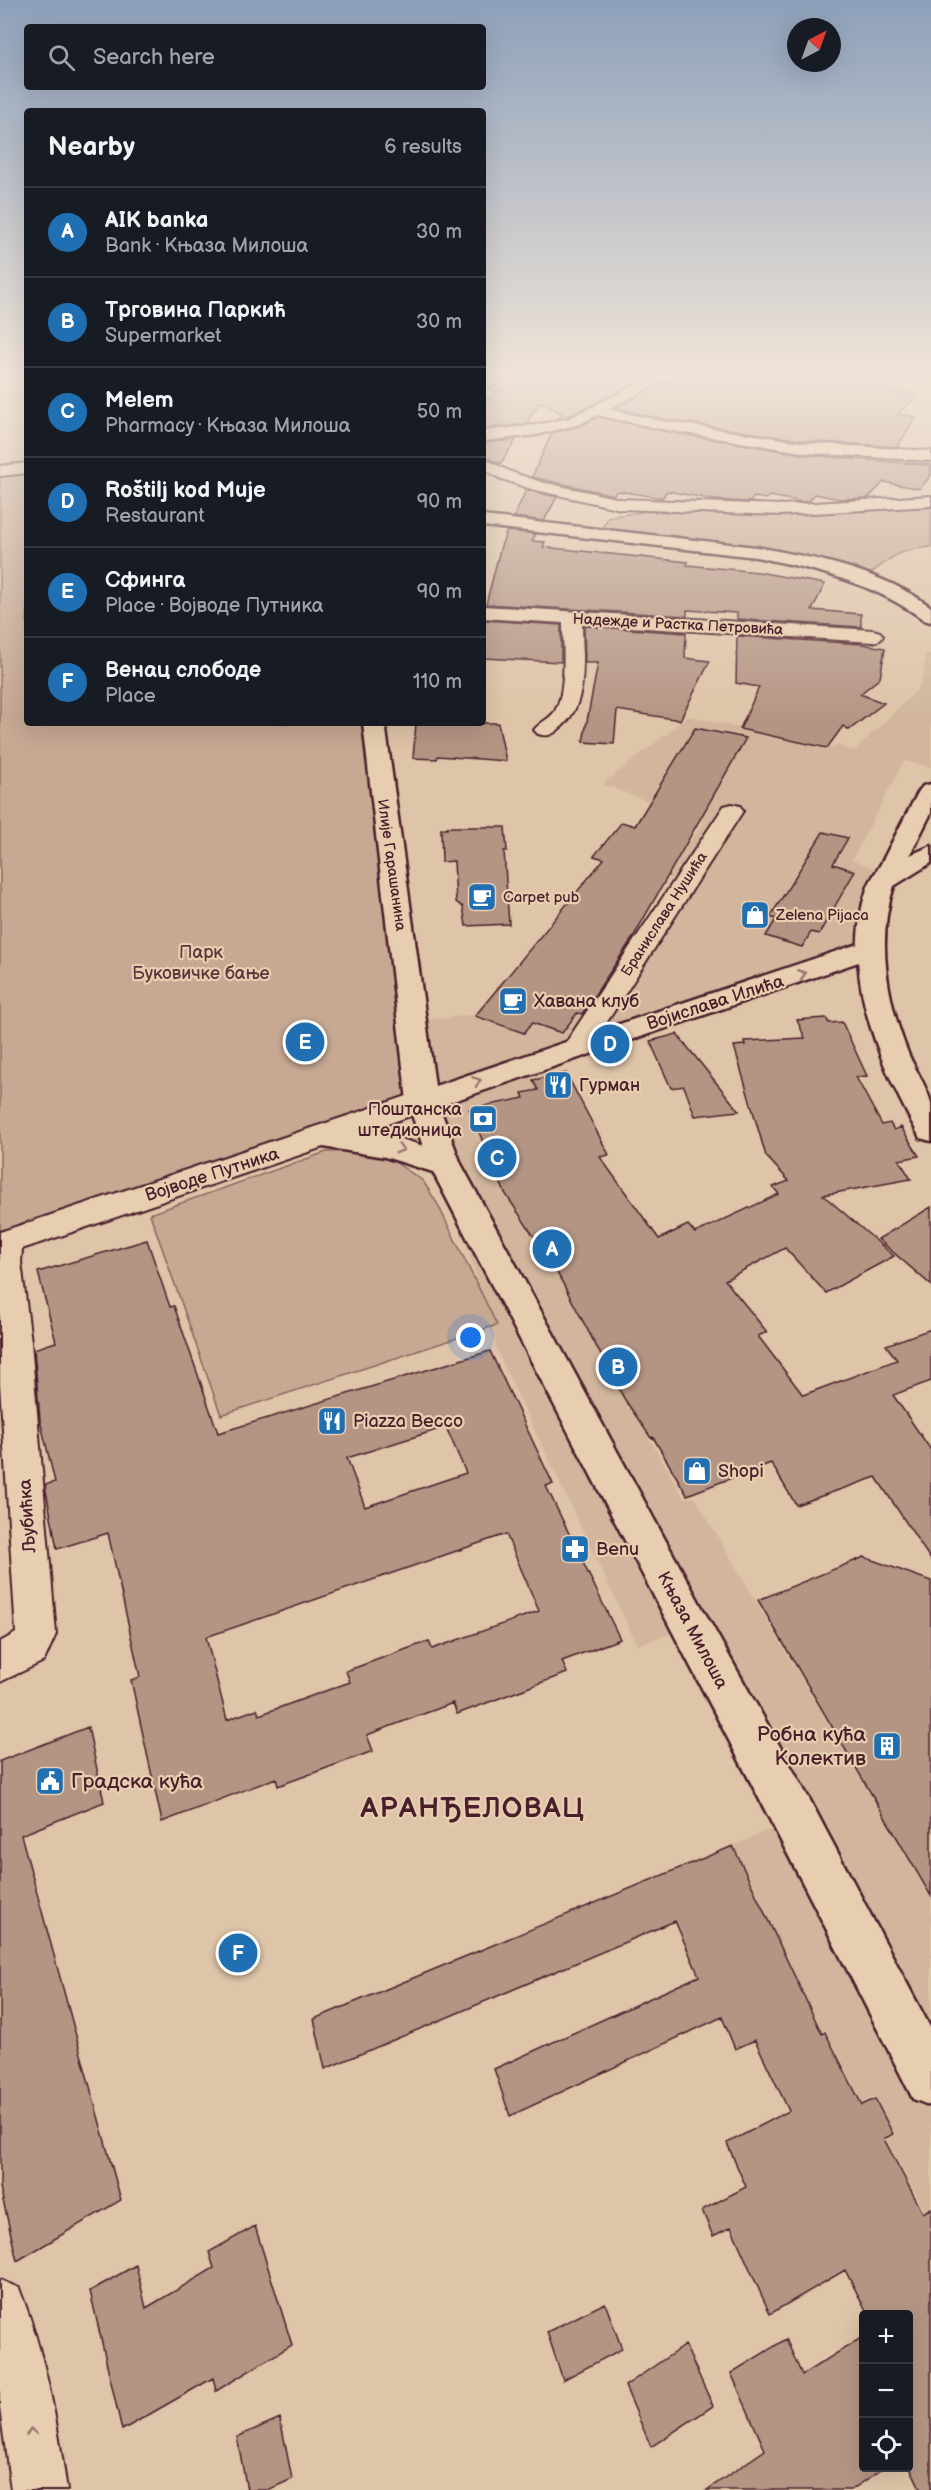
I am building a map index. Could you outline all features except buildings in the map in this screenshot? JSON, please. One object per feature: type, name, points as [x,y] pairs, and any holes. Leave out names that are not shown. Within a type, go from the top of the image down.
[{"type":"street","points":[[543,487],[621,504],[781,510],[931,501]]},
{"type":"street","points":[[486,521],[756,552],[792,559],[877,585],[924,609],[931,616]]},
{"type":"street","name":"Надежде и Растка Петровића","points":[[486,612],[873,636]]},
{"type":"street","points":[[545,730],[558,720],[566,709],[570,690],[573,618]]},
{"type":"street","name":"Илије Гарашанина","points":[[374,726],[411,1007]]},
{"type":"street","points":[[931,791],[881,886],[870,949],[883,1022],[892,1050],[931,1130]]},
{"type":"street","name":"Бранислава Нушића","points":[[576,1047],[732,812]]},
{"type":"street","points":[[884,881],[931,853]]},
{"type":"street","name":"Војислава Илића","points":[[422,1101],[870,949]]},
{"type":"street","name":"Књаза Милоша","points":[[411,1007],[422,1101],[446,1164],[695,1636],[795,1818],[931,2081]]},
{"type":"street","name":"Војводе Путника","points":[[3,1243],[322,1137],[422,1101]]},
{"type":"street","points":[[322,1137],[371,1142],[398,1148],[446,1164]]},
{"type":"street","name":"Љубићка","points":[[0,1663],[30,1647],[36,1634],[15,1354],[3,1243]]},
{"type":"street","points":[[0,2307],[27,2404],[39,2490]]},
{"type":"shaded area","points":[[926,654],[931,654],[930,767],[904,761],[852,860],[876,869],[868,880],[865,895],[862,959],[664,1025],[532,1079],[537,1090],[521,1092],[523,1097],[468,1109],[499,1180],[519,1217],[566,1289],[581,1319],[586,1319],[624,1397],[623,1400],[649,1438],[684,1498],[695,1498],[931,1897],[931,2223],[887,2141],[894,2135],[875,2096],[862,2103],[826,2031],[822,2032],[733,1846],[795,1818],[690,1627],[637,1645],[497,1351],[431,1117],[416,1021],[470,1015],[525,1034],[533,1024],[563,1034],[578,1014],[586,1016],[683,882],[662,876],[704,823],[603,784],[689,716],[830,749],[836,745],[854,751],[917,690],[923,677]]},
{"type":"green space","name":"Парк Буковичке бање","points":[[0,487],[24,487],[24,726],[374,726],[422,1101],[0,1243]]},
{"type":"green space","points":[[931,504],[931,547],[897,555],[869,575],[837,565],[773,551],[608,530],[603,526],[608,518],[653,508]]},
{"type":"green space","points":[[360,1151],[395,1162],[423,1181],[437,1203],[497,1325],[221,1415],[150,1214],[326,1152]]},
{"type":"place","name":"Carpet pub","points":[[482,897]]},
{"type":"place","name":"Zelena Pijaca","points":[[755,915]]},
{"type":"place","name":"Хавана клуб","points":[[513,1001]]},
{"type":"place","name":"Сфинга","points":[[305,1042]]},
{"type":"place","name":"Roštilj kod Muje","points":[[610,1044]]},
{"type":"place","name":"Гурман","points":[[558,1085]]},
{"type":"place","name":"Поштанска штедионица","points":[[483,1119]]},
{"type":"place","name":"Melem","points":[[497,1158]]},
{"type":"place","name":"AIK banka","points":[[552,1249]]},
{"type":"place","name":"Трговина Паркић","points":[[618,1367]]},
{"type":"place","name":"Piazza Becco","points":[[332,1421]]},
{"type":"place","name":"Shopi","points":[[697,1471]]},
{"type":"place","name":"Benu","points":[[575,1549]]},
{"type":"place","name":"Робна кућа Колектив","points":[[887,1746]]},
{"type":"place","name":"Градска кућа","points":[[50,1781]]},
{"type":"place","name":"Венац слободе","points":[[238,1953]]},
{"type":"district","name":"АРАНЂЕЛОВАЦ","points":[[473,1807]]}]
